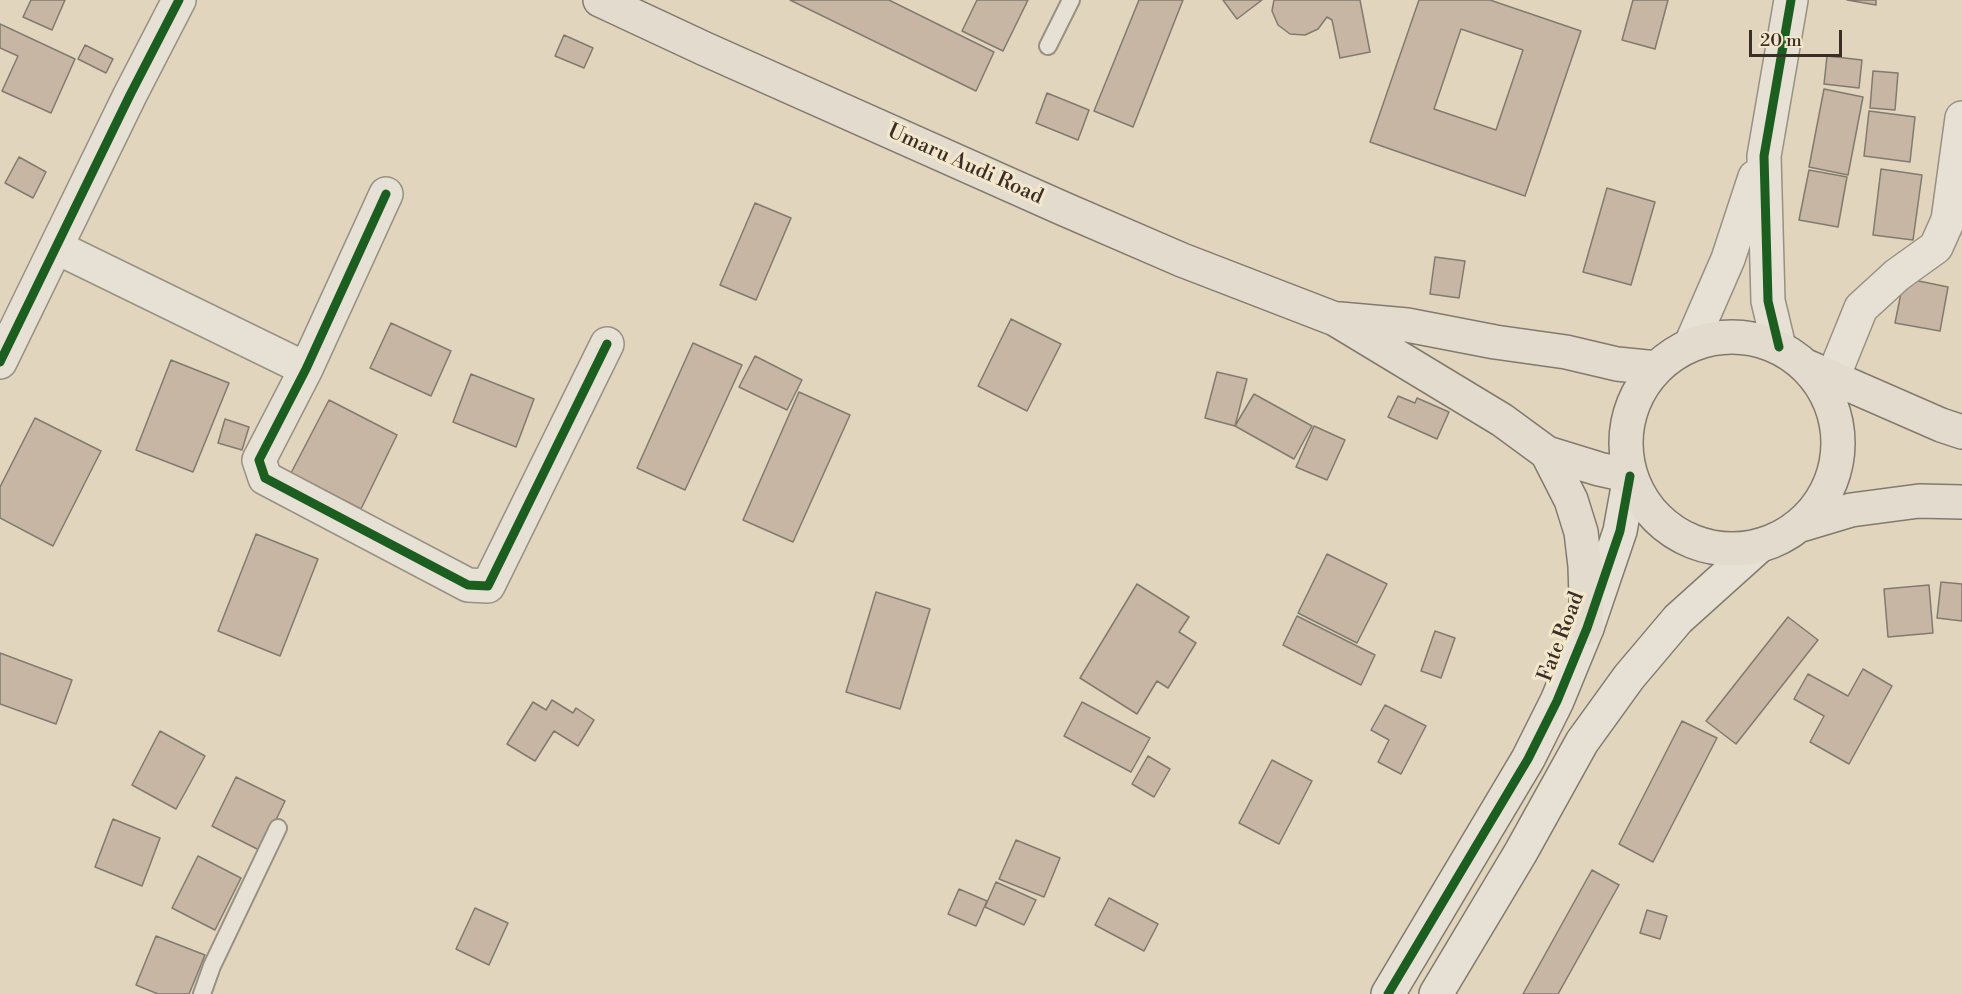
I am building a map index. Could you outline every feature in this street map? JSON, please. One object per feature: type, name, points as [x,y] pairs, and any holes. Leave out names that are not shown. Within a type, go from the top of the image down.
[{"type":"main road","name":"Umaru Audi Road","points":[[600,0],[705,50],[1064,210],[1182,260],[1335,319]]},
{"type":"main road","points":[[1335,319],[1407,325],[1495,342],[1566,352],[1617,364],[1657,368]]},
{"type":"main road","points":[[1335,319],[1502,420],[1547,453],[1599,470],[1630,476]]},
{"type":"main road","points":[[1962,432],[1941,425],[1820,371],[1779,347],[1750,338],[1720,336],[1691,344],[1657,368],[1633,404],[1626,446],[1630,476],[1636,494],[1664,526],[1692,543],[1725,550],[1758,547],[1801,525],[1851,510],[1919,501],[1962,502]]},
{"type":"main road","points":[[1801,525],[1821,503],[1834,476],[1839,447],[1836,417],[1820,371]]},
{"type":"main road","points":[[1547,453],[1571,500],[1581,532],[1585,566],[1587,628]]},
{"type":"street","points":[[0,362],[130,95],[179,0]]},
{"type":"street","points":[[1691,344],[1728,259],[1764,156],[1791,0]]},
{"type":"street","points":[[1820,371],[1861,308],[1897,275],[1936,247],[1948,220],[1962,118]]},
{"type":"street","points":[[1764,156],[1768,301],[1779,347]]},
{"type":"street","points":[[386,194],[306,369],[259,460],[265,477],[468,585],[488,586],[607,344]]},
{"type":"street","points":[[56,247],[306,369]]},
{"type":"street","name":"Fate Road","points":[[1389,994],[1504,802],[1557,701],[1587,628],[1620,531],[1630,476]]},
{"type":"street","points":[[1436,994],[1521,852],[1582,742],[1629,677],[1678,619],[1758,547]]},
{"type":"lane","points":[[1048,46],[1071,0]]},
{"type":"lane","points":[[202,994],[212,966],[278,828]]},
{"type":"building","points":[[31,0],[65,0],[52,30],[23,17]]},
{"type":"building","points":[[790,0],[889,0],[994,52],[976,91]]},
{"type":"building","points":[[977,0],[1028,0],[1003,51],[962,31]]},
{"type":"building","points":[[1139,0],[1183,0],[1133,127],[1094,111]]},
{"type":"building","points":[[1223,0],[1262,0],[1237,19]]},
{"type":"building","points":[[1274,0],[1360,0],[1370,52],[1340,58],[1332,20],[1327,17],[1318,29],[1305,35],[1290,34],[1278,25],[1272,11]]},
{"type":"building","points":[[1419,0],[1490,0],[1581,31],[1525,196],[1370,142]],"holes":[[[1461,29],[1523,50],[1496,130],[1434,109]]]},
{"type":"building","points":[[1633,0],[1668,0],[1655,49],[1622,40]]},
{"type":"building","points":[[1847,0],[1876,0],[1876,5]]},
{"type":"building","points":[[0,24],[75,59],[51,113],[2,91],[18,56],[0,48]]},
{"type":"building","points":[[564,35],[593,48],[584,68],[555,56]]},
{"type":"building","points":[[85,45],[113,59],[106,73],[78,59]]},
{"type":"building","points":[[1827,56],[1862,60],[1859,88],[1824,84]]},
{"type":"building","points":[[1873,71],[1898,73],[1895,110],[1870,108]]},
{"type":"building","points":[[1824,89],[1863,97],[1848,175],[1809,167]]},
{"type":"building","points":[[1047,93],[1089,110],[1078,140],[1036,123]]},
{"type":"building","points":[[1869,111],[1915,117],[1910,162],[1864,156]]},
{"type":"building","points":[[19,157],[46,172],[33,198],[5,183]]},
{"type":"building","points":[[1881,169],[1922,175],[1913,240],[1873,235]]},
{"type":"building","points":[[1809,170],[1847,177],[1838,227],[1799,220]]},
{"type":"building","points":[[1607,188],[1655,202],[1631,285],[1583,272]]},
{"type":"building","points":[[755,203],[791,218],[756,300],[720,285]]},
{"type":"building","points":[[1435,257],[1465,261],[1459,298],[1430,294]]},
{"type":"building","points":[[1904,278],[1948,287],[1940,331],[1895,323]]},
{"type":"building","points":[[1011,319],[1061,344],[1027,411],[978,386]]},
{"type":"building","points":[[391,323],[451,351],[431,396],[370,368]]},
{"type":"building","points":[[693,343],[742,365],[685,490],[637,468]]},
{"type":"building","points":[[755,356],[802,380],[787,410],[739,387]]},
{"type":"building","points":[[171,360],[229,383],[193,472],[136,450]]},
{"type":"building","points":[[1217,372],[1247,379],[1235,426],[1205,418]]},
{"type":"building","points":[[471,374],[534,399],[516,447],[453,422]]},
{"type":"building","points":[[799,392],[850,415],[793,542],[743,520]]},
{"type":"building","points":[[1254,394],[1312,426],[1294,459],[1235,426]]},
{"type":"building","points":[[1398,396],[1415,403],[1417,398],[1449,412],[1437,439],[1388,417]]},
{"type":"building","points":[[329,400],[397,435],[361,509],[291,473]]},
{"type":"building","points":[[35,418],[101,451],[53,546],[0,518],[0,487]]},
{"type":"building","points":[[225,419],[249,427],[242,450],[218,443]]},
{"type":"building","points":[[1314,426],[1345,440],[1327,480],[1296,467]]},
{"type":"building","points":[[256,534],[318,559],[280,656],[218,631]]},
{"type":"building","points":[[1327,554],[1387,584],[1357,643],[1298,613]]},
{"type":"building","points":[[1941,582],[1962,584],[1962,621],[1937,618]]},
{"type":"building","points":[[1137,584],[1189,617],[1179,632],[1196,643],[1168,688],[1157,681],[1137,714],[1080,678]]},
{"type":"building","points":[[1929,585],[1933,633],[1888,637],[1884,589]]},
{"type":"building","points":[[876,592],[930,609],[900,709],[846,692]]},
{"type":"building","points":[[1297,616],[1375,655],[1361,685],[1283,645]]},
{"type":"building","points":[[1788,617],[1818,640],[1736,744],[1706,721]]},
{"type":"building","points":[[1435,631],[1455,638],[1441,678],[1421,671]]},
{"type":"building","points":[[0,653],[72,680],[56,724],[0,704]]},
{"type":"building","points":[[1863,669],[1892,686],[1849,764],[1810,742],[1824,716],[1794,699],[1808,674],[1848,696]]},
{"type":"building","points":[[552,700],[573,713],[576,708],[594,720],[578,746],[554,731],[535,761],[507,744],[533,702],[546,710]]},
{"type":"building","points":[[1082,702],[1150,738],[1131,772],[1064,736]]},
{"type":"building","points":[[1385,705],[1426,726],[1401,774],[1378,762],[1389,740],[1371,730]]},
{"type":"building","points":[[1682,721],[1717,738],[1653,862],[1619,844]]},
{"type":"building","points":[[160,731],[205,756],[176,809],[132,785]]},
{"type":"building","points":[[1148,756],[1170,769],[1154,797],[1132,784]]},
{"type":"building","points":[[1272,760],[1312,781],[1279,844],[1239,823]]},
{"type":"building","points":[[236,777],[285,801],[261,851],[212,826]]},
{"type":"building","points":[[113,819],[160,838],[142,886],[95,867]]},
{"type":"building","points":[[1016,840],[1060,858],[1044,897],[999,879]]},
{"type":"building","points":[[198,856],[241,878],[215,930],[172,908]]},
{"type":"building","points":[[1592,870],[1619,885],[1558,994],[1523,994]]},
{"type":"building","points":[[996,882],[1036,900],[1024,925],[985,907]]},
{"type":"building","points":[[959,889],[987,901],[976,926],[948,914]]},
{"type":"building","points":[[1109,898],[1158,924],[1144,951],[1095,925]]},
{"type":"building","points":[[475,908],[508,923],[489,965],[456,949]]},
{"type":"building","points":[[1647,910],[1667,916],[1660,939],[1640,933]]},
{"type":"building","points":[[156,936],[205,955],[189,994],[158,994],[136,985]]},
{"type":"cycle path","points":[[0,362],[130,95],[179,0]]},
{"type":"cycle path","points":[[1779,347],[1768,301],[1764,156],[1791,0]]},
{"type":"cycle path","points":[[386,194],[306,369],[259,460],[265,478],[468,585],[488,586],[607,344]]},
{"type":"cycle path","points":[[1388,994],[1528,759],[1557,701],[1587,628],[1620,531],[1630,476]]}]
